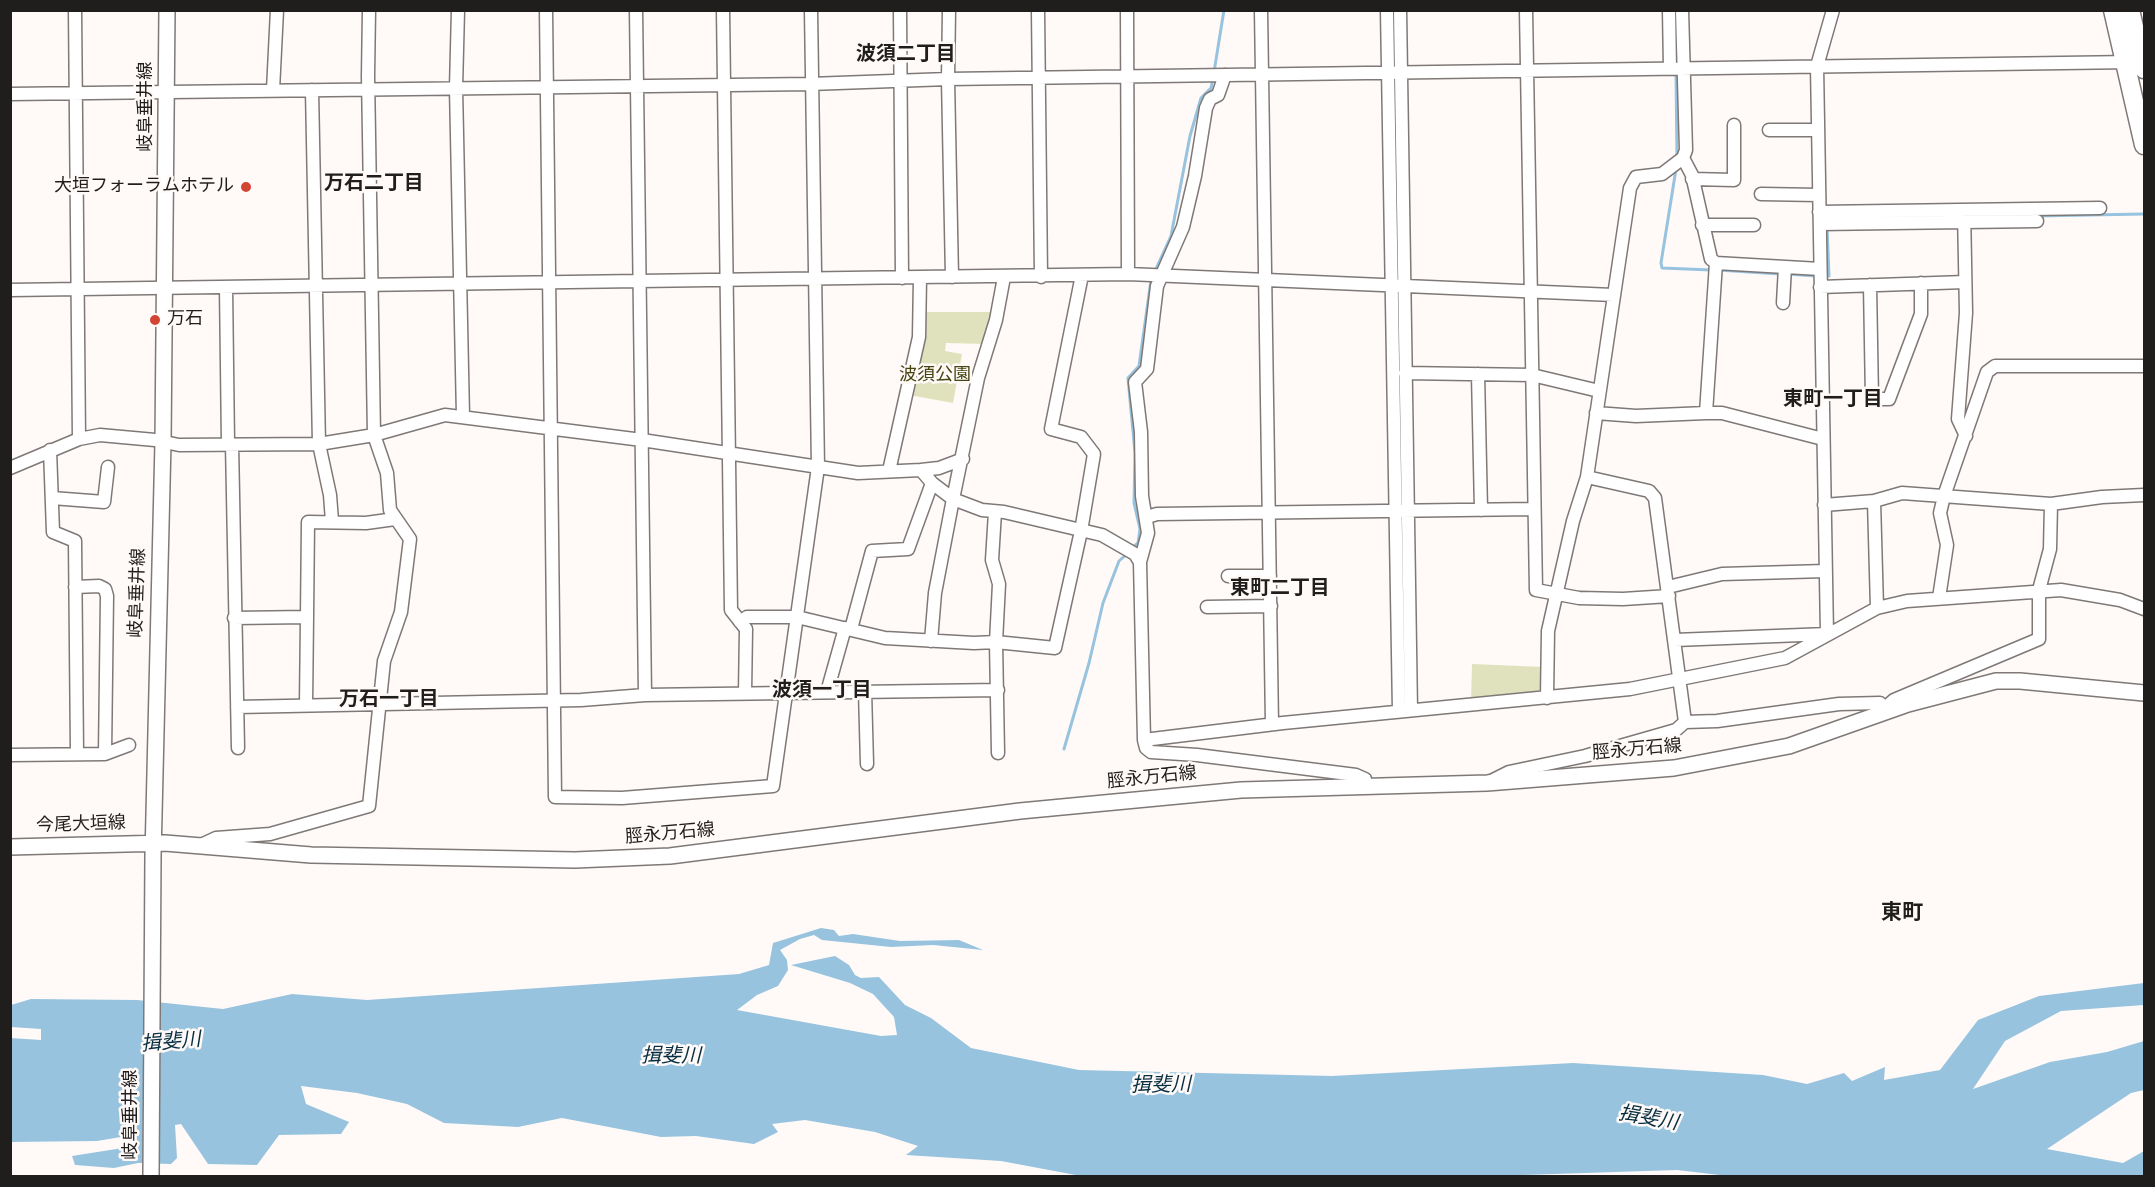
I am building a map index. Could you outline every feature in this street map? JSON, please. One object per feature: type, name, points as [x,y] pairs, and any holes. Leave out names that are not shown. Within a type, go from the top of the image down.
[{"type":"highway","points":[[2113,10],[2139,64]]},
{"type":"highway","points":[[2130,10],[2139,64],[2145,145]]},
{"type":"main road","name":"岐阜垂井線","points":[[151,1176],[153,849],[163,442],[167,10]]},
{"type":"main road","name":"脛永万石線","points":[[153,849],[201,845],[311,855],[621,859],[703,852],[1009,813],[1230,791],[1487,783],[1714,762],[1789,746],[1887,709],[1996,681],[2020,681],[2145,693]]},
{"type":"main road","name":"今尾大垣線","points":[[10,848],[153,849]]},
{"type":"street","points":[[75,10],[79,439]]},
{"type":"street","points":[[273,90],[277,10]]},
{"type":"street","points":[[201,845],[216,838],[270,834],[369,806],[384,661],[401,612],[410,556],[410,539],[390,510],[387,473],[374,435],[368,89],[369,10]]},
{"type":"street","points":[[458,10],[456,88],[463,416]]},
{"type":"street","points":[[546,10],[555,797],[622,798],[773,786],[818,467],[810,84],[811,10]]},
{"type":"street","points":[[636,10],[645,695]]},
{"type":"street","points":[[723,10],[731,610],[746,629],[745,693]]},
{"type":"street","points":[[900,10],[902,278]]},
{"type":"street","points":[[949,10],[952,278]]},
{"type":"street","points":[[1038,10],[1041,277]]},
{"type":"street","points":[[1127,10],[1128,274]]},
{"type":"street","points":[[1261,10],[1272,724]]},
{"type":"street","points":[[1387,10],[1387,73],[1405,373],[1402,512]]},
{"type":"street","points":[[1400,10],[1398,284],[1405,710]]},
{"type":"street","points":[[1526,10],[1536,590],[1557,592],[1579,598],[1623,599],[1669,592],[1722,574],[1825,571]]},
{"type":"street","points":[[1669,10],[1670,68]]},
{"type":"street","points":[[1547,698],[1548,631],[1573,521],[1587,477],[1630,188],[1636,177],[1662,174],[1683,158],[1686,150],[1682,10]]},
{"type":"street","points":[[1827,634],[1817,66],[1833,10]]},
{"type":"street","points":[[10,94],[810,84],[948,79],[1670,68],[2139,64]]},
{"type":"street","points":[[1225,75],[1218,95],[1210,99],[1206,108],[1195,176],[1183,227],[1157,286],[1147,369],[1135,382],[1141,432],[1142,496],[1148,532],[1140,562],[1144,740],[1146,748],[1151,752],[1197,755],[1356,775],[1365,779],[1366,788]]},
{"type":"street","points":[[312,90],[319,444],[330,495],[332,521]]},
{"type":"street","points":[[1692,179],[1734,180],[1734,125]]},
{"type":"street","points":[[1769,130],[1818,130]]},
{"type":"street","points":[[1683,158],[1692,179],[1711,259],[1716,263],[1820,269]]},
{"type":"street","points":[[1761,194],[1819,195]]},
{"type":"street","points":[[1820,218],[1964,210],[2100,208]]},
{"type":"street","points":[[1964,210],[1966,313],[1958,419],[1966,436]]},
{"type":"street","points":[[1820,218],[1964,223],[2037,221]]},
{"type":"street","points":[[1702,225],[1754,225]]},
{"type":"street","points":[[1706,413],[1716,263]]},
{"type":"street","points":[[1783,303],[1785,267]]},
{"type":"street","points":[[10,290],[639,283],[1128,274],[1613,295]]},
{"type":"street","points":[[740,622],[747,617],[797,617],[885,638],[996,642],[1055,648],[1081,531],[1094,454],[1081,437],[1052,429],[1082,275]]},
{"type":"street","points":[[931,641],[935,593],[953,498],[963,459],[978,378],[996,320],[1004,277]]},
{"type":"street","points":[[889,471],[919,337],[920,278]]},
{"type":"street","points":[[1820,287],[1965,282]]},
{"type":"street","points":[[1870,285],[1872,399],[1889,399],[1921,314],[1921,283]]},
{"type":"street","points":[[226,287],[238,748]]},
{"type":"street","points":[[1938,598],[1947,545],[1940,513],[1987,372],[1995,366],[2145,366]]},
{"type":"street","points":[[1405,373],[1532,375],[1599,391]]},
{"type":"street","points":[[1478,374],[1481,510]]},
{"type":"street","points":[[1596,413],[1636,416],[1722,413],[1823,440]]},
{"type":"street","points":[[10,468],[79,439],[110,435],[179,445],[319,444],[374,435],[446,415],[551,427],[858,473],[939,468],[963,459]]},
{"type":"street","points":[[50,450],[53,532],[75,541],[76,753]]},
{"type":"street","points":[[52,498],[104,502],[108,467]]},
{"type":"street","points":[[921,470],[932,483],[953,498],[995,512],[1102,535],[1135,554],[1140,562]]},
{"type":"street","points":[[1587,477],[1648,490],[1655,498],[1676,640],[1685,722]]},
{"type":"street","points":[[827,692],[873,551],[908,549],[932,483]]},
{"type":"street","points":[[1824,505],[1874,501],[1902,493],[2051,504],[2102,497],[2145,495]]},
{"type":"street","points":[[1874,501],[1877,608]]},
{"type":"street","points":[[1487,783],[1509,772],[1585,756],[1676,730],[1685,722],[1717,721],[1839,704],[1880,703],[1887,709],[1894,700],[2038,639],[2039,590],[2050,549],[2051,504]]},
{"type":"street","points":[[1147,517],[1157,514],[1534,509]]},
{"type":"street","points":[[995,512],[992,560],[999,584],[996,642],[998,753]]},
{"type":"street","points":[[306,705],[308,522],[366,523],[395,519]]},
{"type":"street","points":[[1228,576],[1270,576]]},
{"type":"street","points":[[75,587],[99,586],[105,589],[105,754]]},
{"type":"street","points":[[1144,740],[1405,710],[1630,689],[1785,658],[1877,608],[1938,598],[2039,590],[2076,590],[2145,609]]},
{"type":"street","points":[[1207,607],[1271,606]]},
{"type":"street","points":[[234,618],[307,616]]},
{"type":"street","points":[[1676,640],[1827,634]]},
{"type":"street","points":[[237,708],[380,703],[553,701],[645,695],[998,690]]},
{"type":"street","points":[[865,691],[867,764]]},
{"type":"street","points":[[10,754],[105,754],[129,746]]},
{"type":"green space","name":"波須公園","points":[[923,312],[995,312],[986,344],[946,343],[945,351],[962,354],[953,403],[909,395]]},
{"type":"green space","points":[[1472,664],[1545,667],[1544,696],[1471,702]]},
{"type":"water","name":"揖斐川","points":[[821,928],[834,930],[839,936],[853,934],[900,941],[959,940],[983,950],[933,945],[891,947],[822,940],[814,935],[800,939],[780,950],[787,960],[788,970],[778,986],[757,995],[737,1010],[881,1036],[897,1035],[894,1017],[873,994],[850,983],[791,965],[835,956],[849,965],[855,975],[861,978],[879,977],[905,1005],[931,1018],[971,1048],[1079,1070],[1332,1076],[1573,1063],[1763,1075],[1807,1084],[1844,1073],[1852,1081],[1885,1067],[1884,1080],[1940,1070],[1978,1020],[2039,996],[2144,983],[2144,1005],[2061,1011],[2005,1041],[1973,1089],[2050,1062],[2107,1052],[2144,1041],[2144,1090],[2131,1093],[2047,1149],[2123,1163],[2144,1151],[2144,1176],[1728,1176],[1677,1170],[1493,1176],[1081,1176],[1001,1161],[906,1155],[918,1146],[875,1132],[805,1120],[772,1124],[778,1132],[754,1144],[696,1136],[661,1137],[562,1118],[518,1127],[444,1123],[407,1104],[357,1093],[301,1086],[306,1104],[349,1122],[341,1134],[279,1135],[257,1165],[208,1164],[181,1124],[175,1125],[177,1158],[171,1164],[138,1163],[114,1168],[75,1165],[72,1156],[129,1147],[132,1141],[121,1137],[97,1141],[11,1142],[10,1038],[41,1040],[41,1029],[11,1027],[11,1005],[31,999],[137,1000],[223,1009],[292,994],[367,1000],[739,974],[769,965],[773,943]]},
{"type":"waterway","points":[[1214,72],[1224,10]]},
{"type":"waterway","points":[[1675,10],[1676,66]]},
{"type":"waterway","points":[[1676,73],[1677,159]]},
{"type":"waterway","points":[[1155,271],[1171,236],[1190,136],[1201,98],[1211,88],[1213,79]]},
{"type":"waterway","points":[[1676,169],[1662,268],[1711,270]]},
{"type":"waterway","points":[[2035,216],[2144,214]]},
{"type":"waterway","points":[[1823,276],[1829,276],[1827,226]]},
{"type":"waterway","points":[[1718,270],[1780,274]]},
{"type":"waterway","points":[[1787,274],[1816,276]]},
{"type":"waterway","points":[[1132,548],[1138,543],[1140,529],[1134,503],[1135,453],[1128,378],[1139,366],[1151,280]]},
{"type":"waterway","points":[[1064,749],[1089,663],[1103,603],[1119,561],[1128,553]]},
{"type":"place","name":"大垣フォーラムホテル","points":[[246,187]]},
{"type":"place","name":"万石","points":[[155,320]]},
{"type":"district","name":"波須二丁目","points":[[906,56]]},
{"type":"district","name":"万石二丁目","points":[[374,185]]},
{"type":"district","name":"東町一丁目","points":[[1833,401]]},
{"type":"district","name":"東町二丁目","points":[[1280,590]]},
{"type":"district","name":"波須一丁目","points":[[822,692]]},
{"type":"district","name":"万石一丁目","points":[[389,701]]},
{"type":"district","name":"東町","points":[[1902,915]]}]
